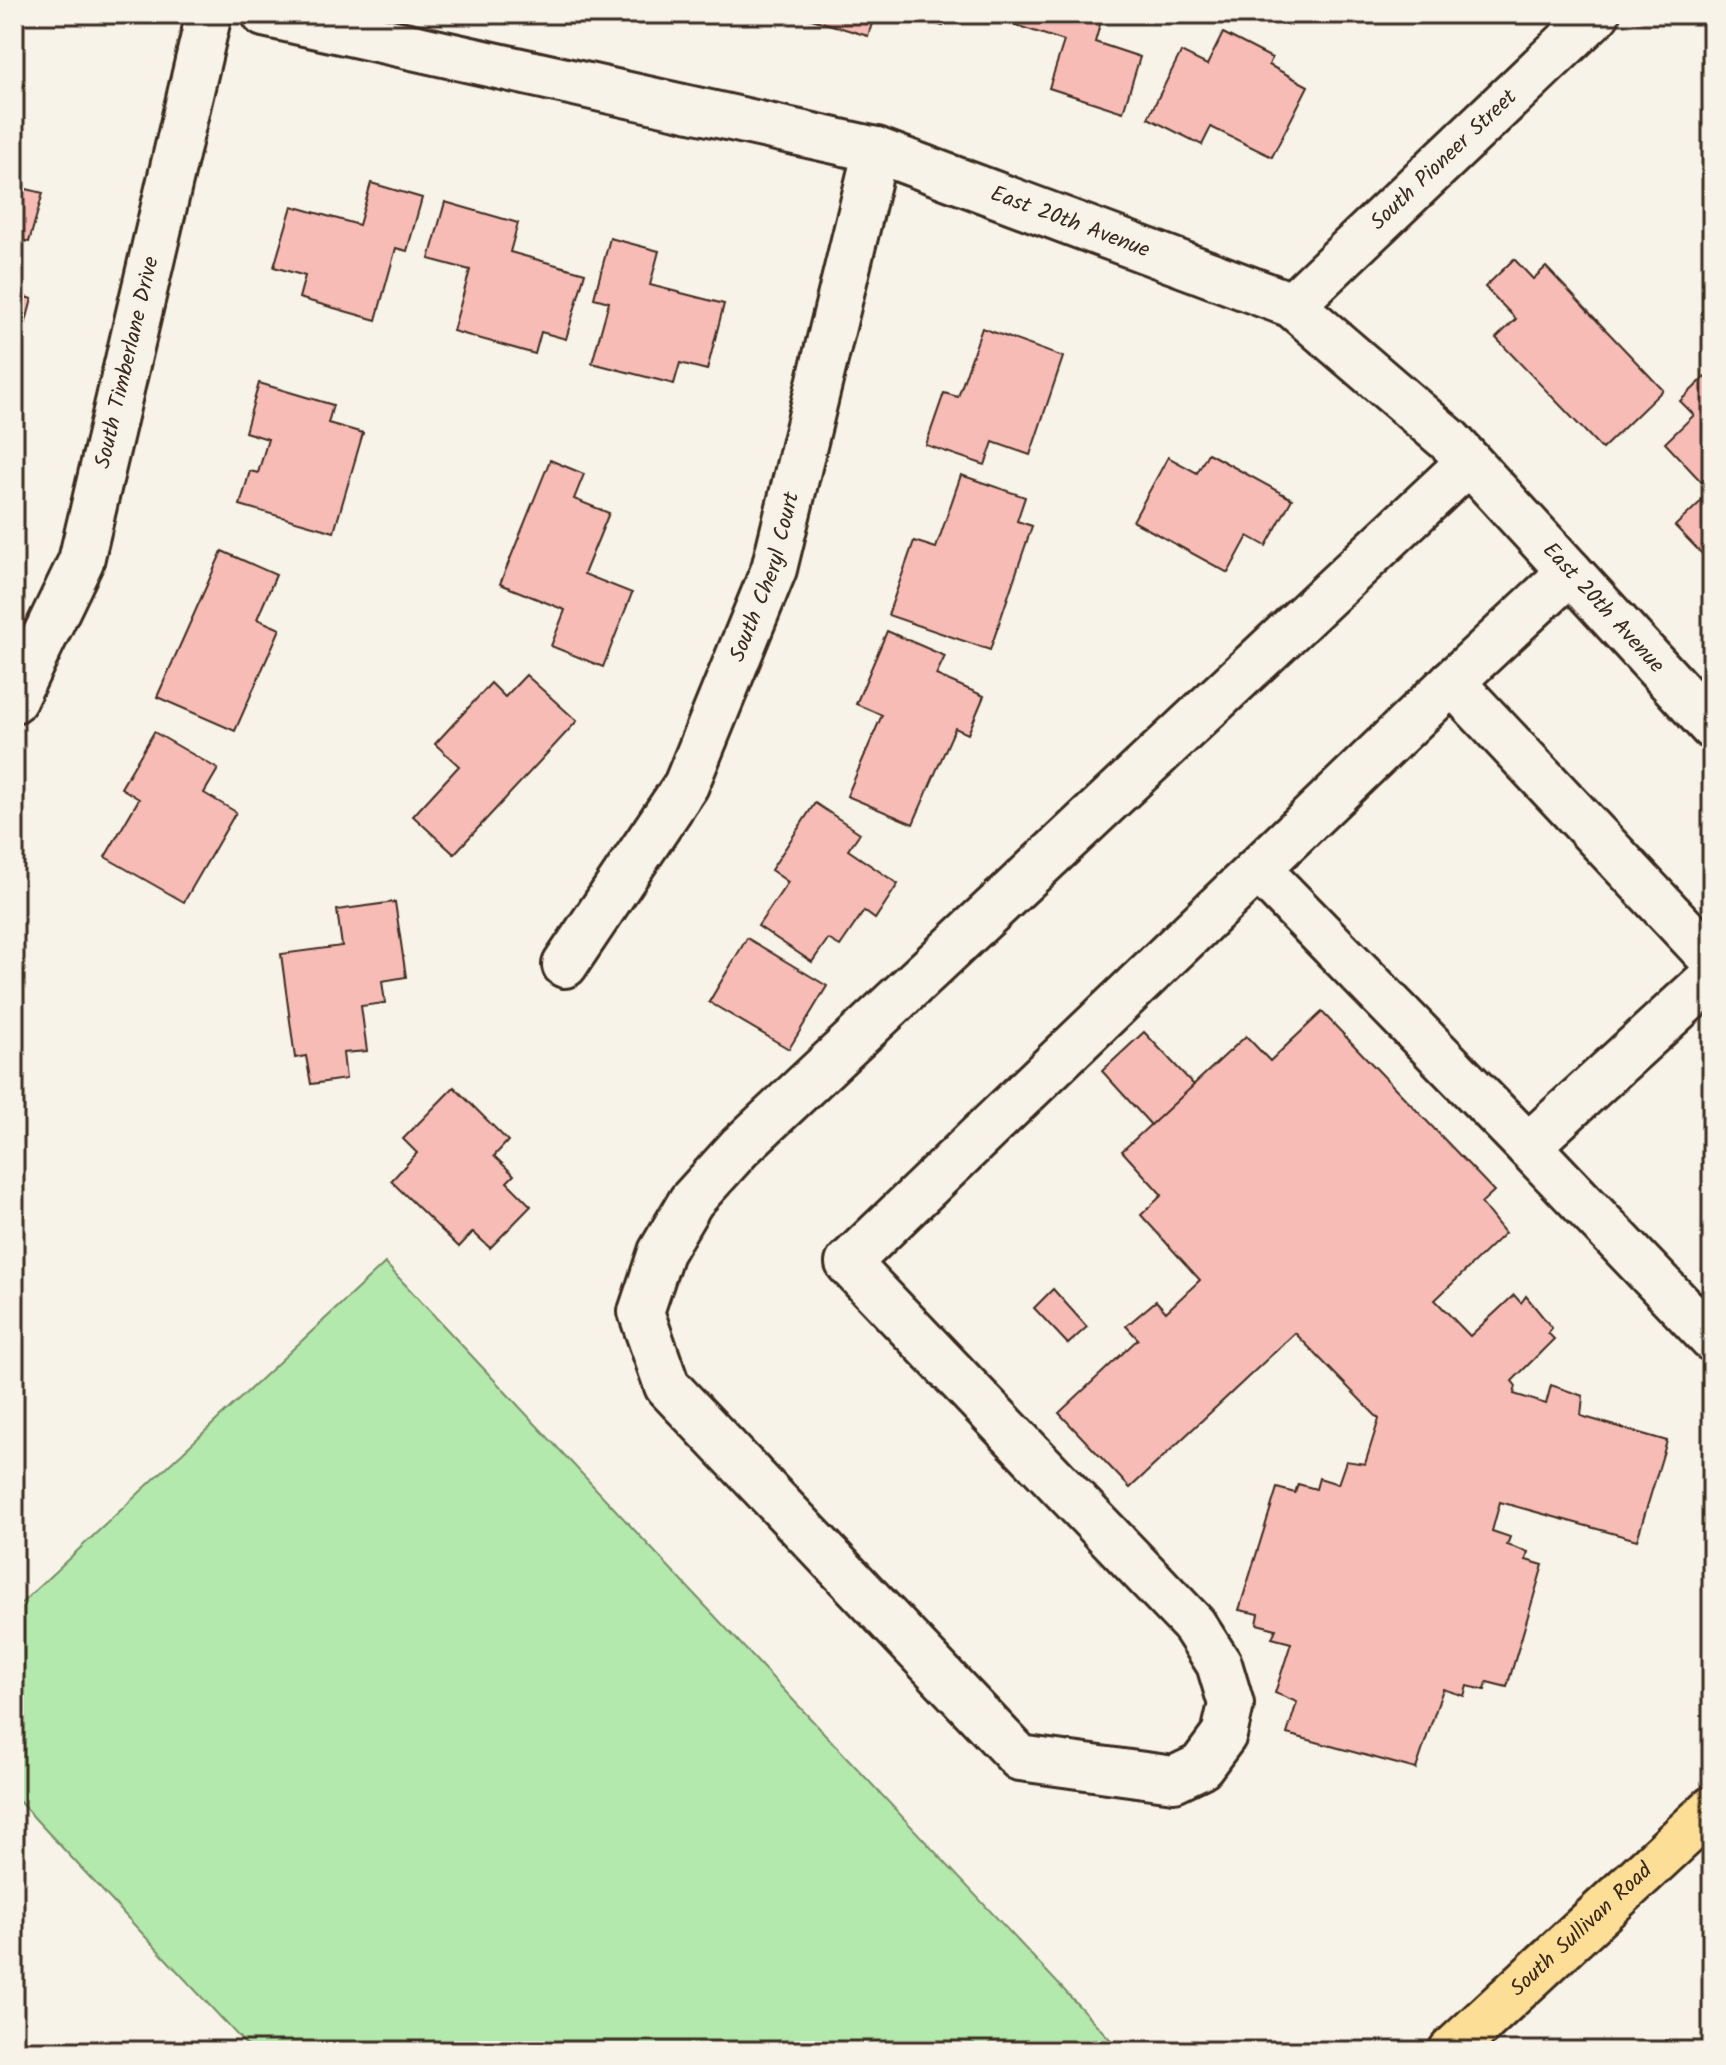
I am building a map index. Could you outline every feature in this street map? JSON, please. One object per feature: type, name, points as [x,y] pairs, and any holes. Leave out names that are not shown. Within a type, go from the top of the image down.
[{"type":"main road","name":"South Sullivan Road","points":[[1451,2051],[1712,1809]]},
{"type":"street","name":"South Timberlane Drive","points":[[14,700],[81,561],[209,14]]},
{"type":"street","name":"East 20th Avenue","points":[[264,14],[876,150],[1292,305],[1450,441],[1712,727]]},
{"type":"street","name":"South Pioneer Street","points":[[1292,305],[1597,14]]},
{"type":"street","name":"South Cheryl Court","points":[[565,965],[686,785],[774,569],[876,150]]},
{"type":"street","points":[[1469,462],[740,1147],[691,1201],[661,1252],[641,1312],[667,1386],[1020,1758],[1174,1779],[1201,1766],[1224,1735],[1231,1704],[1219,1664],[1194,1625],[848,1263],[1570,572]]},
{"type":"street","points":[[1452,682],[1712,959]]},
{"type":"street","points":[[1258,869],[1712,1339]]},
{"type":"street","points":[[1528,1146],[1712,977]]},
{"type":"green space","points":[[385,1263],[1121,2051],[252,2051],[14,1796],[14,1610]]},
{"type":"building","points":[[795,14],[875,14],[868,36]]},
{"type":"building","points":[[903,14],[947,14],[943,26]]},
{"type":"building","points":[[989,14],[1103,14],[1095,42],[1140,57],[1123,112],[1049,88],[1064,41]]},
{"type":"building","points":[[1223,33],[1272,58],[1269,65],[1308,86],[1272,157],[1211,127],[1202,145],[1148,118],[1181,52],[1207,65]]},
{"type":"building","points":[[371,183],[422,198],[407,251],[396,248],[376,320],[299,298],[305,276],[274,267],[292,206],[359,225]]},
{"type":"building","points":[[14,186],[43,193],[29,242],[14,238]]},
{"type":"building","points":[[445,202],[518,223],[510,252],[585,273],[566,339],[541,332],[535,354],[453,331],[470,270],[429,259]]},
{"type":"building","points":[[610,238],[659,251],[650,285],[724,304],[707,370],[680,363],[674,384],[592,363],[609,302],[594,298]]},
{"type":"building","points":[[1514,259],[1533,279],[1546,267],[1663,390],[1602,449],[1496,338],[1516,319],[1485,287]]},
{"type":"building","points":[[14,294],[32,299],[17,356],[14,355]]},
{"type":"building","points":[[982,328],[1063,357],[1030,455],[993,442],[985,465],[926,445],[944,393],[958,397]]},
{"type":"building","points":[[1705,377],[1712,384],[1712,564],[1675,526],[1711,492],[1665,443],[1694,415],[1680,401]]},
{"type":"building","points":[[259,383],[333,405],[328,423],[363,433],[334,532],[240,505],[250,471],[258,473],[268,439],[245,432]]},
{"type":"building","points":[[1208,453],[1292,499],[1266,546],[1248,536],[1228,573],[1133,521],[1168,457],[1197,473]]},
{"type":"building","points":[[550,460],[584,474],[574,499],[609,513],[584,574],[632,593],[603,667],[551,646],[565,610],[500,584]]},
{"type":"building","points":[[961,475],[1025,497],[1017,521],[1032,526],[990,650],[888,615],[914,541],[936,548]]},
{"type":"building","points":[[222,551],[276,575],[257,619],[280,629],[235,731],[157,697]]},
{"type":"building","points":[[887,631],[945,656],[936,675],[984,696],[968,734],[955,728],[913,824],[847,796],[882,715],[856,704]]},
{"type":"building","points":[[526,675],[577,721],[454,854],[413,816],[459,766],[435,744],[491,683],[505,697]]},
{"type":"building","points":[[154,732],[218,769],[204,793],[236,812],[184,902],[105,857],[139,799],[121,788]]},
{"type":"building","points":[[815,803],[860,833],[848,850],[898,884],[875,919],[864,911],[840,946],[828,939],[812,962],[758,926],[788,882],[771,870]]},
{"type":"building","points":[[395,902],[406,977],[382,981],[385,1003],[361,1006],[367,1051],[343,1053],[346,1079],[311,1084],[306,1056],[295,1058],[281,954],[342,946],[337,910]]},
{"type":"building","points":[[747,938],[827,986],[789,1049],[709,1002]]},
{"type":"building","points":[[1322,1012],[1494,1191],[1481,1203],[1505,1233],[1435,1300],[1470,1336],[1514,1295],[1521,1303],[1526,1296],[1552,1328],[1548,1333],[1554,1339],[1512,1381],[1516,1386],[1514,1394],[1546,1404],[1551,1385],[1583,1396],[1581,1416],[1667,1441],[1637,1540],[1500,1502],[1492,1531],[1510,1537],[1507,1545],[1528,1552],[1526,1560],[1543,1565],[1507,1687],[1487,1682],[1485,1690],[1467,1686],[1464,1696],[1443,1689],[1416,1769],[1287,1734],[1297,1702],[1275,1693],[1291,1643],[1272,1638],[1276,1629],[1257,1624],[1259,1614],[1239,1610],[1277,1488],[1295,1493],[1298,1484],[1316,1489],[1319,1478],[1338,1484],[1346,1461],[1365,1464],[1379,1419],[1295,1333],[1130,1488],[1059,1413],[1138,1339],[1126,1326],[1156,1301],[1166,1312],[1200,1280],[1141,1215],[1162,1195],[1122,1151],[1246,1036],[1270,1061]]},
{"type":"building","points":[[1144,1032],[1194,1085],[1151,1125],[1102,1071]]},
{"type":"building","points":[[454,1087],[508,1141],[494,1156],[514,1175],[507,1182],[531,1206],[490,1248],[473,1232],[459,1247],[391,1181],[417,1153],[403,1139]]},
{"type":"building","points":[[1053,1289],[1087,1327],[1068,1344],[1034,1308]]}]
